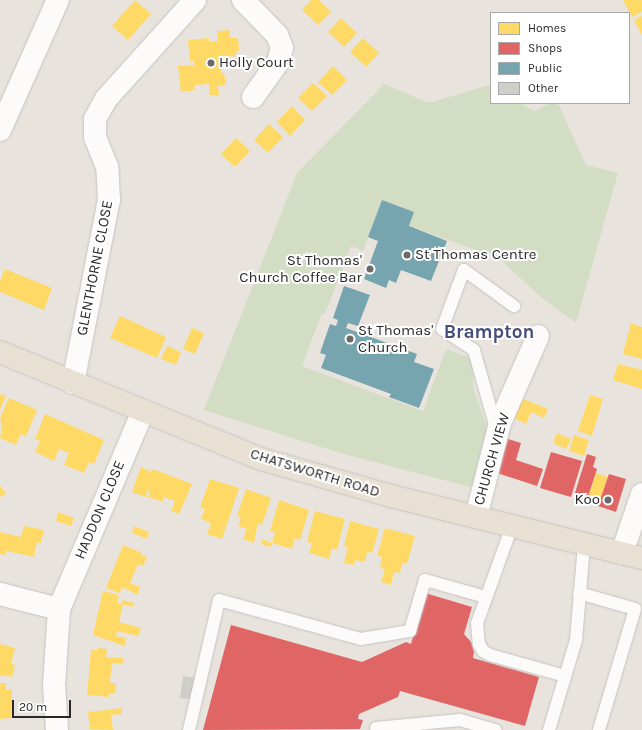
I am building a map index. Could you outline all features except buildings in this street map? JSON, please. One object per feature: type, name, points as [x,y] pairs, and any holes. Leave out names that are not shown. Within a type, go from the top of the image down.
[{"type":"highway","name":"CHATSWORTH ROAD","points":[[0,352],[261,459],[476,517],[632,556]]},
{"type":"street","points":[[0,130],[58,0]]},
{"type":"street","name":"GLENTHORNE CLOSE","points":[[73,383],[109,200],[107,167],[95,137],[96,119],[106,99],[195,0]]},
{"type":"street","points":[[243,0],[277,35],[282,48],[278,62],[253,98]]},
{"type":"street","name":"CHURCH VIEW","points":[[476,517],[498,433],[538,336]]},
{"type":"street","name":"HADDON CLOSE","points":[[56,730],[54,685],[59,609],[143,411]]},
{"type":"street","points":[[632,556],[642,494]]},
{"type":"street","points":[[0,594],[59,609]]},
{"type":"lane","points":[[498,433],[474,350],[442,329],[464,270],[514,306]]},
{"type":"lane","points":[[512,526],[486,597],[476,631],[483,651],[565,676]]},
{"type":"lane","points":[[549,730],[576,640],[584,544]]},
{"type":"lane","points":[[189,730],[219,600],[361,639],[410,631],[425,580],[486,597]]},
{"type":"lane","points":[[580,593],[635,609],[599,730]]},
{"type":"lane","points":[[376,728],[460,720],[496,730]]},
{"type":"green space","points":[[384,84],[429,103],[489,85],[490,104],[522,104],[534,111],[548,104],[558,104],[586,165],[618,173],[576,323],[542,298],[500,259],[409,226],[414,212],[382,200],[363,251],[351,246],[325,314],[322,313],[302,366],[423,411],[446,349],[471,358],[474,390],[491,439],[474,488],[340,453],[204,410],[297,173]]},
{"type":"place","name":"Holly Court","points":[[211,63]]},
{"type":"place","name":"St Thomas Centre","points":[[407,255]]},
{"type":"place","name":"St Thomas' Church Coffee Bar","points":[[370,269]]},
{"type":"place","name":"St Thomas' Church","points":[[350,339]]},
{"type":"place","name":"Koo","points":[[608,500]]},
{"type":"district","name":"Brampton","points":[[489,333]]}]
